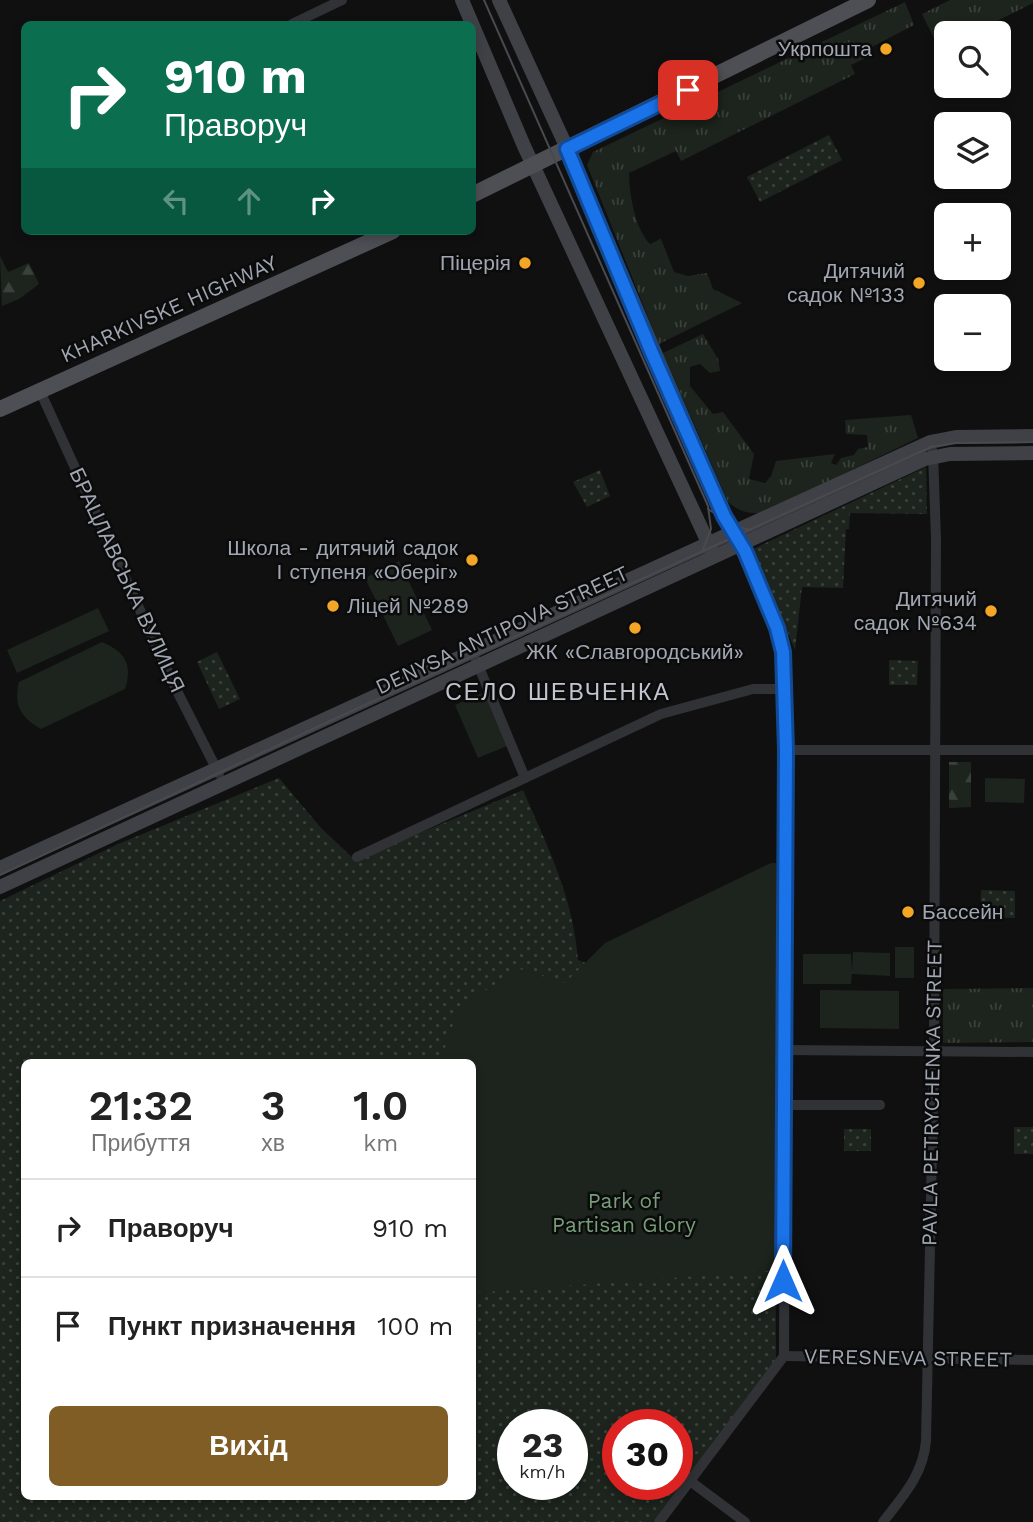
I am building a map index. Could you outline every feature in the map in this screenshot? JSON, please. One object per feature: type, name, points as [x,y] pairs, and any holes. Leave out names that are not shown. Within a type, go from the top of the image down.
[{"type":"main road","points":[[476,193],[868,0]]},
{"type":"main road","name":"KHARKIVSKE HIGHWAY","points":[[0,409],[384,235]]},
{"type":"street","points":[[298,21],[342,0]]},
{"type":"street","points":[[463,0],[472,21]]},
{"type":"street","points":[[499,0],[567,149],[652,353],[777,628],[783,652],[786,750],[784,1356],[693,1477]]},
{"type":"street","points":[[476,30],[534,166],[711,549]]},
{"type":"street","name":"БРАЦЛАВСЬКА ВУЛИЦЯ","points":[[40,391],[176,689],[220,775]]},
{"type":"street","name":"DENYSA ANTIPOVA STREET","points":[[0,868],[478,664],[930,442],[956,437],[1033,436]]},
{"type":"street","name":"PAVLA PETRYCHENKA STREET","points":[[883,1522],[918,1476],[924,1459],[934,1053],[934,457],[930,442]]},
{"type":"street","name":"DENYSA ANTIPOVA STREET","points":[[737,537],[934,457],[1033,453]]},
{"type":"street","name":"DENYSA ANTIPOVA STREET","points":[[0,887],[472,650],[711,549]]},
{"type":"street","points":[[472,650],[526,778]]},
{"type":"street","points":[[357,857],[662,714],[753,689],[784,689]]},
{"type":"street","points":[[786,750],[1033,750]]},
{"type":"street","points":[[783,1050],[1033,1052]]},
{"type":"street","points":[[783,1105],[880,1105]]},
{"type":"street","name":"VERESNEVA STREET","points":[[784,1356],[1033,1360]]},
{"type":"street","points":[[693,1483],[745,1522]]},
{"type":"street","points":[[659,1522],[676,1500]]},
{"type":"green space","points":[[950,0],[1033,0],[1033,3],[997,21],[934,21],[934,38],[922,14]]},
{"type":"green space","points":[[905,2],[914,25],[868,49],[870,56],[851,65],[855,74],[681,161],[676,151],[629,173],[630,190],[640,229],[650,244],[661,239],[674,272],[688,276],[707,273],[713,289],[742,303],[659,344],[587,165],[593,152]]},
{"type":"green space","points":[[829,135],[842,160],[760,202],[747,177]]},
{"type":"green space","points":[[0,256],[8,272],[29,263],[39,284],[19,299],[2,306]]},
{"type":"green space","points":[[703,334],[718,359],[720,371],[710,373],[700,364],[690,367],[690,386],[713,414],[723,412],[754,454],[749,479],[765,483],[771,476],[776,461],[835,454],[831,463],[836,465],[841,458],[854,455],[858,449],[868,447],[867,435],[846,434],[845,420],[911,415],[918,438],[765,512],[750,513],[741,510],[728,502],[663,353]]},
{"type":"green space","points":[[926,467],[927,514],[850,513],[849,529],[846,529],[843,588],[802,587],[795,650],[753,549]]},
{"type":"green space","points":[[600,470],[610,496],[587,507],[573,482]]},
{"type":"green space","points":[[399,561],[432,630],[398,646],[365,578]]},
{"type":"green space","points":[[98,608],[109,631],[17,673],[7,650]]},
{"type":"green space","points":[[102,642],[116,650],[125,660],[128,673],[125,689],[41,729],[28,720],[18,704],[19,682]]},
{"type":"green space","points":[[217,652],[240,699],[219,709],[197,662]]},
{"type":"green space","points":[[889,660],[918,661],[917,685],[889,685]]},
{"type":"green space","points":[[485,692],[507,746],[478,758],[455,705]]},
{"type":"green space","points":[[949,762],[971,762],[971,807],[949,808]]},
{"type":"green space","name":"Park of Partisan Glory","points":[[279,778],[321,828],[355,860],[523,790],[565,893],[578,960],[586,963],[774,872],[776,1364],[693,1471],[693,1409],[602,1409],[602,1500],[670,1500],[653,1522],[0,1522],[0,901],[118,844]]},
{"type":"green space","points":[[985,778],[1025,779],[1024,803],[985,802]]},
{"type":"green space","points":[[771,863],[776,863],[778,1270],[476,1293],[476,1059],[441,1059],[459,1007],[520,969],[565,983],[605,943]]},
{"type":"green space","points":[[981,890],[1015,891],[1015,918],[980,917]]},
{"type":"green space","points":[[895,947],[914,947],[914,978],[895,978]]},
{"type":"green space","points":[[853,952],[890,953],[890,976],[852,974],[851,984],[803,984],[803,954],[851,954],[852,971]]},
{"type":"green space","points":[[1033,988],[1033,1042],[943,1043],[943,989]]},
{"type":"green space","points":[[820,990],[899,991],[899,1029],[820,1028]]},
{"type":"green space","points":[[1014,1127],[1033,1127],[1033,1154],[1014,1154]]},
{"type":"green space","points":[[844,1129],[871,1129],[871,1151],[844,1151]]},
{"type":"tram line","points":[[484,0],[708,506],[711,529],[702,552]]},
{"type":"tram line","points":[[0,875],[332,720],[931,447],[954,443],[1033,442]]},
{"type":"tram line","points":[[708,509],[734,526],[751,530]]},
{"type":"place","name":"Укрпошта","points":[[886,49]]},
{"type":"place","name":"Піцерія","points":[[525,263]]},
{"type":"place","name":"Дитячий садок №133","points":[[919,283]]},
{"type":"place","name":"Школа - дитячий садок І ступеня «Оберіг»","points":[[472,560]]},
{"type":"place","name":"Ліцей №289","points":[[333,606]]},
{"type":"place","name":"Дитячий садок №634","points":[[991,611]]},
{"type":"place","name":"ЖК «Славгородський»","points":[[635,628]]},
{"type":"place","name":"Бассейн","points":[[908,912]]},
{"type":"district","name":"СЕЛО ШЕВЧЕНКА","points":[[558,692]]},
{"type":"route","points":[[688,90],[567,149],[724,516],[745,551],[777,628],[783,652],[786,750],[783,1281]]}]
